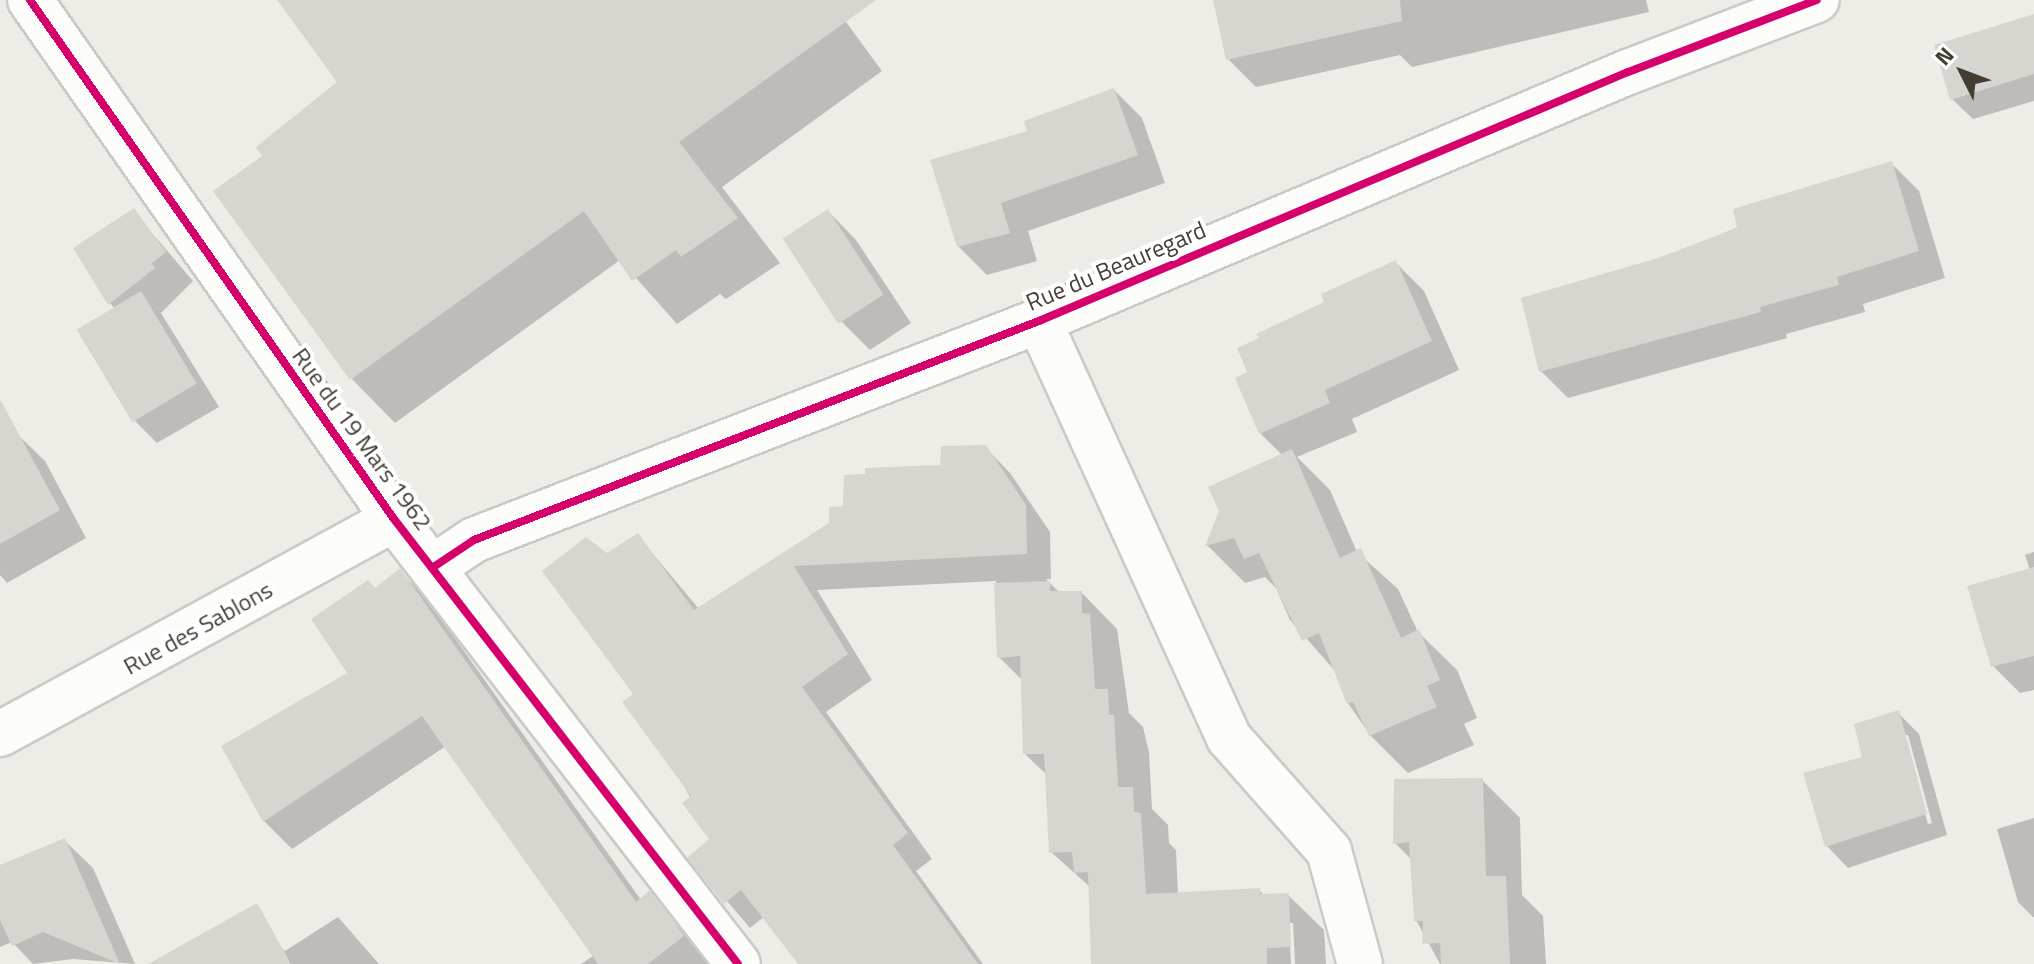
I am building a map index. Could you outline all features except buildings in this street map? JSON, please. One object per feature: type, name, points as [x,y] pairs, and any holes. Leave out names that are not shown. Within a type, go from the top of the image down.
[{"type":"street","name":"Rue du 19 Mars 1962","points":[[30,0],[394,519],[738,964]]},
{"type":"street","name":"Rue du Beauregard","points":[[432,568],[474,540],[1039,321],[1628,72],[1817,0]]},
{"type":"street","points":[[1039,321],[1229,738],[1329,851],[1360,964]]},
{"type":"street","name":"Rue des Sablons","points":[[0,734],[394,519]]},
{"type":"cycle path","points":[[30,0],[394,519],[738,964]]},
{"type":"cycle path","points":[[432,568],[474,540],[1039,321],[1628,72],[1817,0]]}]
